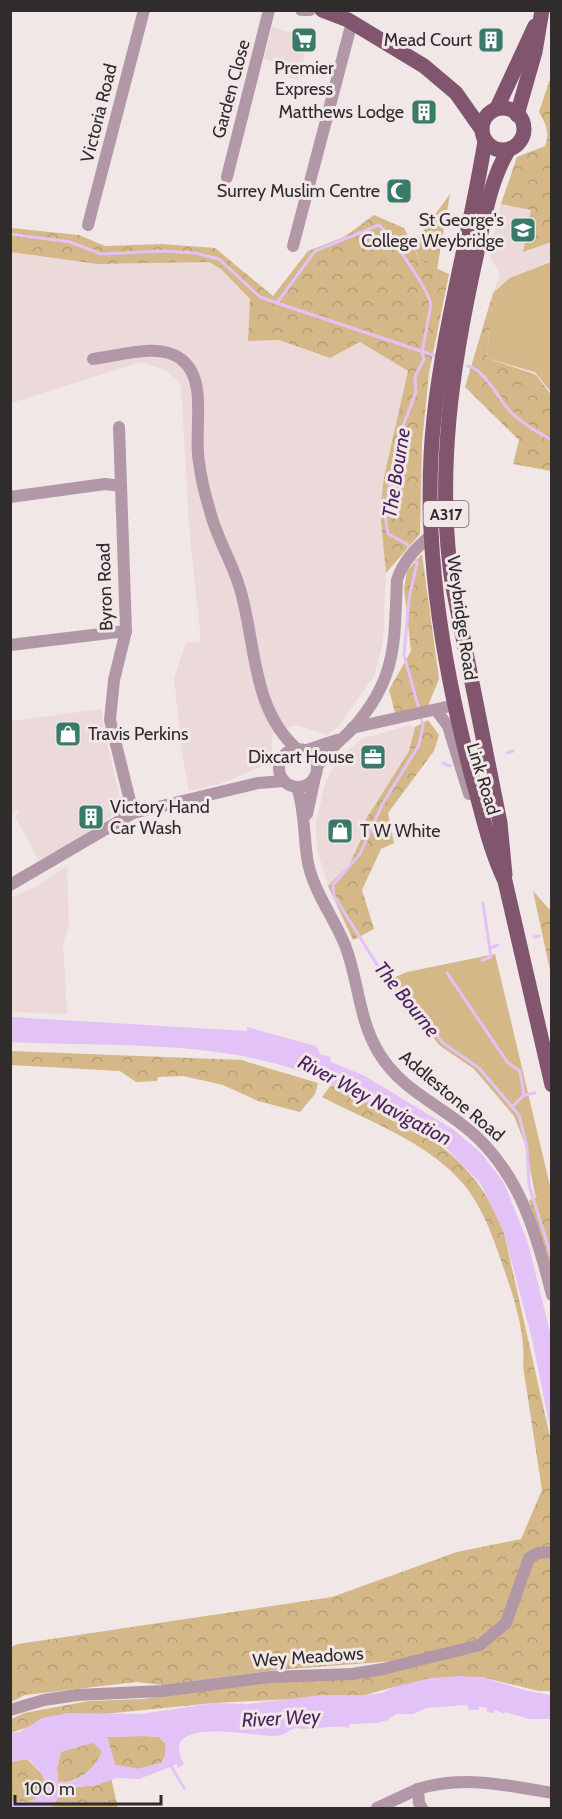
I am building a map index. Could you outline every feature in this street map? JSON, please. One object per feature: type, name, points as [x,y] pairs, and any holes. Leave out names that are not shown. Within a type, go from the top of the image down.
[{"type":"main road","points":[[322,10],[346,18],[423,66],[448,85],[461,99],[495,148],[509,149],[516,145],[523,135],[522,124],[517,115],[507,109],[493,110],[472,106],[461,99]]},
{"type":"main road","points":[[484,135],[493,110],[542,10]]},
{"type":"main road","points":[[517,115],[536,52],[542,10]]},
{"type":"main road","name":"Weybridge Road","points":[[484,135],[439,378],[431,463],[431,535],[443,640],[455,705],[495,859],[505,881],[552,1086]]},
{"type":"main road","name":"Weybridge Road","points":[[505,881],[506,860],[500,823],[452,582],[445,491],[450,395],[455,357],[489,197],[499,165],[509,149]]},
{"type":"main road","points":[[452,582],[450,625],[462,698],[455,705]]},
{"type":"street","name":"Victoria Road","points":[[88,225],[144,10]]},
{"type":"street","name":"Garden Close","points":[[227,177],[269,10]]},
{"type":"street","points":[[301,10],[307,13],[310,10]]},
{"type":"street","points":[[293,246],[346,18]]},
{"type":"street","points":[[93,359],[164,350],[179,357],[193,373],[198,389],[196,422],[198,461],[209,510],[242,594],[255,670],[279,730],[284,781]]},
{"type":"street","name":"Byron Road","points":[[119,426],[126,631],[114,680],[110,720],[133,813]]},
{"type":"street","points":[[10,497],[105,484],[121,486]]},
{"type":"street","name":"Addlestone Road","points":[[305,820],[316,772],[338,740],[352,729],[376,695],[387,672],[394,650],[397,580],[405,561],[431,535]]},
{"type":"street","points":[[10,645],[126,631]]},
{"type":"street","points":[[352,729],[455,705]]},
{"type":"street","name":"Link Road","points":[[425,712],[448,726],[486,849],[495,859]]},
{"type":"street","points":[[10,885],[133,813],[258,783],[284,781],[297,787],[307,785],[316,772],[312,756],[301,750],[279,730]]},
{"type":"street","name":"Addlestone Road","points":[[301,750],[338,740]]},
{"type":"street","points":[[258,783],[282,762],[301,750]]},
{"type":"street","name":"Addlestone Road","points":[[297,787],[305,820],[308,860],[312,878],[346,947],[364,1024],[371,1040],[401,1081],[482,1140],[504,1166],[523,1201],[536,1236],[552,1295]]},
{"type":"street","name":"Wey Meadows","points":[[10,1710],[44,1700],[77,1695],[162,1691],[270,1677],[352,1674],[441,1656],[480,1645],[506,1623],[528,1558],[538,1553],[552,1552]]},
{"type":"street","points":[[377,1809],[418,1789],[461,1781],[552,1792]]},
{"type":"street","points":[[418,1789],[422,1809]]},
{"type":"shaded area","points":[[272,27],[309,38],[298,80],[288,77],[290,66],[264,59]]},
{"type":"shaded area","name":"St George's College Weybridge","points":[[551,76],[551,395],[536,375],[487,358],[493,293],[500,274],[489,255],[501,204],[517,157],[545,146],[548,137],[547,127],[539,112]]},
{"type":"shaded area","points":[[11,252],[97,264],[209,262],[221,269],[250,299],[248,341],[279,340],[330,358],[360,342],[408,371],[384,477],[380,511],[386,573],[383,642],[374,676],[337,728],[328,735],[296,725],[279,730],[272,735],[272,754],[261,767],[219,784],[189,791],[183,760],[174,678],[186,643],[201,642],[189,524],[181,384],[165,370],[141,362],[11,403]]},
{"type":"shaded area","points":[[102,709],[102,722],[122,807],[90,833],[39,860],[15,817],[19,812],[16,809],[11,816],[11,721]]},
{"type":"shaded area","points":[[409,725],[415,727],[409,751],[366,819],[363,835],[348,865],[328,886],[317,849],[316,822],[326,781],[340,757],[362,739]]},
{"type":"shaded area","points":[[67,866],[69,926],[63,943],[67,1014],[11,1012],[11,898],[39,885]]},
{"type":"green space","points":[[551,76],[551,242],[523,252],[531,210],[501,204],[517,157],[545,146],[546,128],[539,112]]},
{"type":"green space","points":[[450,194],[437,269],[420,261],[413,245]]},
{"type":"green space","points":[[374,215],[404,228],[420,261],[449,274],[429,373],[422,443],[420,534],[386,573],[380,511],[384,477],[408,371],[360,342],[330,358],[279,340],[248,341],[250,299],[221,269],[209,262],[97,264],[11,252],[11,228],[79,235],[105,246],[162,244],[215,248],[273,296],[308,251],[344,237]]},
{"type":"green space","points":[[552,262],[551,392],[535,372],[487,358],[493,293],[510,278]]},
{"type":"green space","points":[[493,293],[487,358],[536,375],[551,395],[551,471],[513,464],[519,440],[465,387]]},
{"type":"green space","points":[[422,554],[439,679],[428,706],[395,713],[389,690],[411,651],[404,588],[407,571]]},
{"type":"green space","points":[[428,720],[439,735],[434,751],[388,813],[394,843],[381,849],[362,890],[374,929],[353,940],[328,886],[349,865],[363,835],[366,819],[409,751],[415,727]]},
{"type":"green space","points":[[533,891],[551,911],[551,975]]},
{"type":"green space","points":[[495,954],[551,1190],[551,1193],[536,1199],[525,1144],[514,1116],[474,1069],[439,1045],[414,1011],[386,981],[407,972]]},
{"type":"green space","points":[[11,1051],[241,1060],[318,1083],[315,1094],[300,1112],[258,1101],[223,1085],[183,1076],[158,1077],[157,1081],[136,1082],[120,1071],[11,1065]]},
{"type":"green space","points":[[331,1085],[411,1126],[456,1159],[475,1180],[491,1204],[504,1233],[551,1441],[551,1691],[539,1691],[481,1677],[394,1687],[365,1695],[214,1703],[84,1716],[68,1713],[11,1733],[11,1719],[24,1713],[89,1701],[143,1699],[447,1657],[277,1670],[163,1685],[137,1682],[25,1695],[11,1702],[11,1647],[18,1644],[332,1597],[457,1552],[521,1539],[542,1490],[523,1366],[523,1343],[519,1319],[489,1228],[472,1196],[451,1171],[435,1157],[398,1135],[322,1097]]},
{"type":"green space","points":[[551,1193],[551,1272],[529,1200]]},
{"type":"green space","points":[[107,1737],[159,1737],[165,1743],[165,1756],[161,1763],[138,1769],[115,1765]]},
{"type":"green space","points":[[93,1742],[102,1751],[91,1769],[72,1781],[58,1782],[57,1768],[61,1752]]},
{"type":"green space","points":[[27,1759],[43,1775],[46,1792],[29,1802],[11,1801],[10,1762]]},
{"type":"green space","points":[[111,1778],[118,1808],[52,1808],[64,1788],[97,1785]]},
{"type":"water","name":"River Wey Navigation","points":[[11,1017],[247,1031],[247,1027],[316,1046],[321,1055],[330,1056],[331,1062],[365,1076],[454,1130],[481,1153],[504,1183],[528,1243],[551,1336],[551,1433],[532,1339],[504,1233],[481,1184],[445,1147],[388,1113],[331,1085],[331,1079],[322,1074],[314,1076],[278,1064],[203,1050],[11,1042]]},
{"type":"water","name":"River Wey","points":[[481,1677],[528,1691],[551,1695],[551,1719],[529,1719],[495,1710],[493,1713],[487,1712],[487,1708],[479,1707],[479,1710],[469,1710],[467,1705],[427,1708],[413,1714],[396,1714],[388,1720],[377,1723],[350,1724],[348,1728],[336,1726],[296,1728],[278,1736],[229,1732],[194,1734],[183,1739],[179,1749],[184,1764],[178,1768],[176,1764],[173,1766],[186,1789],[184,1790],[170,1767],[139,1779],[116,1778],[97,1785],[64,1788],[52,1808],[11,1808],[11,1801],[29,1802],[46,1792],[43,1777],[31,1762],[27,1759],[11,1762],[11,1733],[20,1732],[42,1718],[68,1713],[141,1714],[214,1703],[248,1704],[322,1695],[365,1695],[382,1693],[394,1687],[430,1678]],"holes":[[[107,1737],[159,1737],[165,1743],[165,1756],[161,1763],[138,1769],[115,1765]],[[93,1743],[102,1751],[96,1764],[79,1778],[65,1783],[58,1782],[57,1768],[61,1752]]]},
{"type":"waterway","name":"The Bourne","points":[[10,234],[70,242],[101,254],[161,251],[195,253],[219,259],[260,297],[277,303],[315,251],[379,225],[409,264],[424,288],[431,305],[422,352],[424,359],[415,377],[416,392],[400,434],[385,515],[388,534],[407,544],[411,551]]},
{"type":"waterway","points":[[277,303],[436,356]]},
{"type":"waterway","points":[[468,366],[486,379],[514,415],[552,440]]},
{"type":"waterway","name":"The Bourne","points":[[414,557],[417,563],[409,599],[404,655],[419,709]]},
{"type":"waterway","name":"The Bourne","points":[[420,715],[423,725],[419,745],[382,805],[360,854],[333,885],[334,896],[386,979],[420,1012],[443,1043],[479,1068],[519,1115],[527,1147],[529,1185],[552,1259]]},
{"type":"waterway","points":[[507,753],[513,751]]},
{"type":"waterway","points":[[443,763],[450,766]]},
{"type":"waterway","points":[[482,960],[491,957],[483,903]]},
{"type":"waterway","points":[[534,937],[539,936]]},
{"type":"waterway","points":[[490,948],[498,945]]},
{"type":"waterway","points":[[447,973],[508,1063],[520,1071],[524,1095],[513,1106]]},
{"type":"waterway","points":[[524,1095],[535,1093]]},
{"type":"place","name":"Premier Express","points":[[304,40]]},
{"type":"place","name":"Mead Court","points":[[491,40]]},
{"type":"place","name":"Matthews Lodge","points":[[424,112]]},
{"type":"place","name":"Surrey Muslim Centre","points":[[399,191]]},
{"type":"place","name":"St George's College Weybridge","points":[[523,230]]},
{"type":"place","name":"Travis Perkins","points":[[68,734]]},
{"type":"place","name":"Dixcart House","points":[[373,757]]},
{"type":"place","name":"Victory Hand Car Wash","points":[[91,817]]},
{"type":"place","name":"T W White","points":[[340,831]]}]
